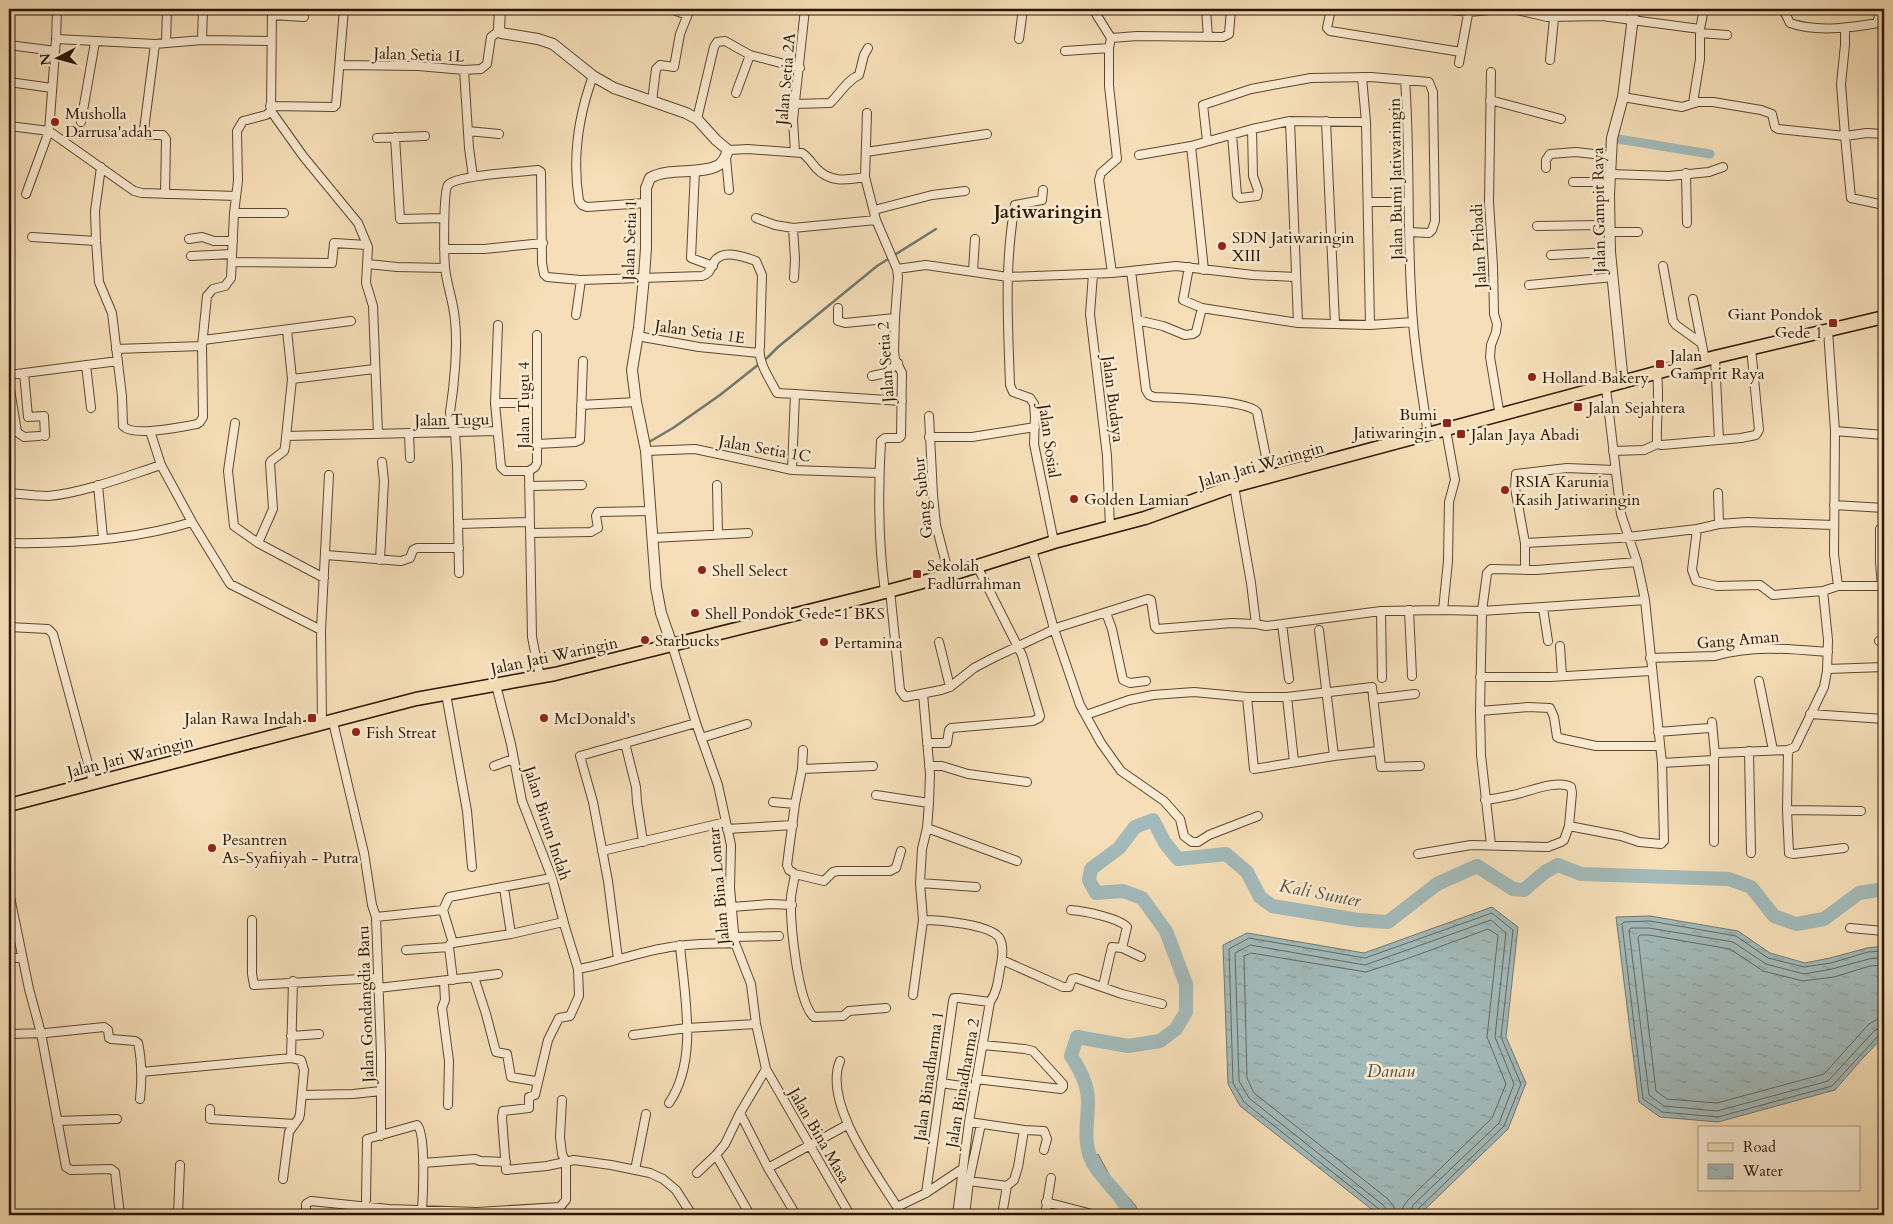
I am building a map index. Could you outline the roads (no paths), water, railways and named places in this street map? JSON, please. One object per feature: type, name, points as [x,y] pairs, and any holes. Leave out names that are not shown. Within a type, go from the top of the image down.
[{"type":"main road","name":"Jalan Jati Waringin","points":[[9,805],[416,699],[540,677],[949,575],[1054,542],[1145,518],[1234,486],[1751,348],[1884,317]]},
{"type":"street","points":[[26,194],[48,131],[57,9]]},
{"type":"street","points":[[166,43],[167,9]]},
{"type":"street","points":[[202,40],[203,9]]},
{"type":"street","points":[[271,108],[334,107],[337,103],[344,9]]},
{"type":"street","points":[[500,9],[499,31],[503,34],[538,39],[553,44],[593,76],[626,94],[652,101],[697,119],[727,154],[729,190]]},
{"type":"street","points":[[652,101],[656,69],[660,66],[674,67],[680,34],[688,12],[671,9]]},
{"type":"street","name":"Jalan Setia 2A","points":[[795,152],[793,120],[806,9]]},
{"type":"street","points":[[1019,39],[1023,9]]},
{"type":"street","points":[[1093,9],[1111,38],[1109,48],[1109,86],[1117,159],[1101,173],[1099,180],[1112,273]]},
{"type":"street","points":[[1206,9],[1208,38]]},
{"type":"street","points":[[1111,38],[1137,36],[1223,38],[1229,34],[1231,9]]},
{"type":"street","points":[[1331,9],[1327,28],[1333,32],[1461,52]]},
{"type":"street","points":[[1440,9],[1500,9]]},
{"type":"street","points":[[1512,9],[1554,18],[1602,16],[1727,35]]},
{"type":"street","name":"Jalan Gampit Raya","points":[[1623,383],[1610,252],[1610,178],[1612,138],[1623,97],[1630,54],[1634,9]]},
{"type":"street","points":[[1693,103],[1700,59],[1700,31],[1704,9]]},
{"type":"street","points":[[1783,9],[1790,23],[1796,25],[1845,28],[1881,22],[1881,9]]},
{"type":"street","points":[[1459,63],[1469,10]]},
{"type":"street","points":[[102,167],[95,205],[99,282],[112,313],[123,426],[128,429],[150,431],[197,424],[202,420],[202,343],[207,296],[213,289],[229,283],[238,181],[237,131],[243,121],[266,116],[271,108],[272,12],[304,17]]},
{"type":"street","points":[[1550,60],[1554,18]]},
{"type":"street","points":[[1845,28],[1841,84],[1851,198],[1884,205]]},
{"type":"street","name":"Jalan Setia 1L","points":[[340,65],[418,66],[464,70],[484,67],[487,64],[491,37],[499,31]]},
{"type":"street","points":[[56,39],[155,44],[202,40],[271,41]]},
{"type":"street","points":[[697,119],[715,44],[718,42],[725,41],[750,55],[800,68]]},
{"type":"street","points":[[81,122],[95,42]]},
{"type":"street","points":[[155,44],[144,130],[147,135],[163,135],[166,139],[165,194]]},
{"type":"street","points":[[9,45],[55,51]]},
{"type":"street","points":[[795,104],[830,103],[852,79],[859,75],[864,55],[868,48]]},
{"type":"street","points":[[1065,51],[1109,48]]},
{"type":"street","points":[[736,93],[750,55]]},
{"type":"street","points":[[464,70],[473,177]]},
{"type":"street","name":"Jalan Pribadi","points":[[1491,72],[1489,202],[1494,266],[1496,332],[1491,345],[1490,357],[1500,416]]},
{"type":"street","points":[[593,76],[584,102],[576,149],[579,201],[582,206],[587,207],[646,203]]},
{"type":"street","name":"Jalan Bumi Jatiwaringin","points":[[1362,77],[1366,122],[1370,325]]},
{"type":"street","name":"Jalan Bumi Jatiwaringin","points":[[1366,122],[1290,121],[1207,141],[1202,108],[1206,103],[1251,89],[1311,78],[1362,77],[1405,80],[1408,118],[1408,202],[1413,322],[1428,435]]},
{"type":"street","points":[[1405,80],[1426,80],[1432,87],[1435,178],[1435,221],[1432,230],[1429,233],[1409,232]]},
{"type":"street","points":[[9,82],[52,88]]},
{"type":"street","points":[[1623,97],[1682,107],[1693,103],[1713,102],[1769,112],[1774,116],[1775,126],[1783,131],[1845,136],[1867,133],[1884,134]]},
{"type":"street","points":[[1490,100],[1561,119]]},
{"type":"street","points":[[271,108],[303,156],[358,222],[367,245],[366,283],[373,306],[378,434]]},
{"type":"street","name":"Jalan Setia 2","points":[[867,113],[865,177],[876,220],[897,269],[894,351],[902,373],[900,437],[885,438],[881,441],[879,550],[887,591],[900,690],[905,697],[924,694]]},
{"type":"street","points":[[1290,121],[1298,323]]},
{"type":"street","points":[[1326,121],[1335,324]]},
{"type":"street","points":[[9,126],[48,131],[134,191],[236,196]]},
{"type":"street","points":[[1232,135],[1237,195],[1240,198],[1257,196],[1258,190],[1253,176],[1252,129]]},
{"type":"street","points":[[468,131],[499,134]]},
{"type":"street","points":[[866,152],[987,134]]},
{"type":"street","points":[[376,138],[425,136]]},
{"type":"street","points":[[395,137],[400,219],[444,218]]},
{"type":"street","points":[[1139,155],[1207,141]]},
{"type":"street","points":[[1190,146],[1204,270]]},
{"type":"street","points":[[1546,168],[1546,160],[1550,154],[1576,152],[1611,156]]},
{"type":"street","points":[[727,154],[802,153],[808,157],[824,176],[833,179],[865,177]]},
{"type":"street","name":"Jalan Setia 1","points":[[672,645],[658,599],[646,451],[636,402],[632,370],[644,277],[646,188],[650,178],[660,174],[718,166],[727,154]]},
{"type":"street","points":[[1573,182],[1610,178],[1669,176],[1709,172],[1723,167]]},
{"type":"street","points":[[459,573],[455,432],[450,412],[455,320],[445,268],[444,249],[447,185],[473,177],[538,170],[541,172],[542,263],[544,274],[553,278],[581,280],[702,276],[707,275],[719,256],[728,254],[756,261],[762,275],[759,353],[762,364],[777,393],[902,401]]},
{"type":"street","points":[[695,170],[691,258],[713,266]]},
{"type":"street","points":[[1686,173],[1687,223]]},
{"type":"street","points":[[1008,278],[1015,205],[1042,200],[1043,190]]},
{"type":"street","points":[[874,210],[932,195],[965,191]]},
{"type":"street","points":[[1368,202],[1408,202]]},
{"type":"street","points":[[234,213],[284,213]]},
{"type":"street","points":[[756,218],[775,225],[793,228],[876,220]]},
{"type":"street","points":[[1537,226],[1600,225],[1610,230],[1638,232]]},
{"type":"street","points":[[793,228],[794,278]]},
{"type":"street","points":[[32,237],[96,241]]},
{"type":"street","points":[[190,239],[202,237],[214,241],[233,241]]},
{"type":"street","points":[[973,271],[975,239]]},
{"type":"street","points":[[191,256],[332,263],[334,243],[367,245]]},
{"type":"street","points":[[444,249],[484,249],[543,243]]},
{"type":"street","points":[[1551,255],[1610,252]]},
{"type":"street","points":[[368,264],[445,268]]},
{"type":"street","points":[[897,269],[926,265],[1008,278],[1112,273],[1176,266],[1253,275],[1296,277]]},
{"type":"street","points":[[1663,266],[1673,321],[1701,343]]},
{"type":"street","points":[[1189,267],[1183,300],[1202,308],[1298,323],[1370,325],[1413,322]]},
{"type":"street","points":[[1131,271],[1146,390],[1149,395],[1154,397],[1216,401],[1252,407],[1257,412],[1270,477]]},
{"type":"street","name":"Jalan Budaya","points":[[1093,274],[1090,314],[1107,456],[1110,527]]},
{"type":"street","points":[[1529,284],[1613,277]]},
{"type":"street","name":"Jalan Sosial","points":[[1008,278],[1010,385],[1013,392],[1030,398],[1034,404],[1034,444],[1054,542]]},
{"type":"street","points":[[576,315],[581,280]]},
{"type":"street","points":[[1693,299],[1701,343],[1710,359],[1719,440]]},
{"type":"street","points":[[838,308],[838,321],[845,323],[894,318]]},
{"type":"street","points":[[1137,320],[1163,326],[1185,335],[1192,334],[1196,332],[1202,316],[1202,308]]},
{"type":"street","points":[[116,349],[202,343],[351,322]]},
{"type":"street","name":"Jalan Tugu 4","points":[[497,431],[495,403],[498,325]]},
{"type":"street","points":[[258,543],[273,509],[270,463],[284,451],[292,379],[287,330]]},
{"type":"street","points":[[1828,331],[1835,431],[1834,554],[1838,586]]},
{"type":"street","name":"Jalan Tugu 4","points":[[529,471],[536,466],[537,335]]},
{"type":"street","name":"Jalan Setia 1E","points":[[637,336],[699,347],[759,353]]},
{"type":"street","points":[[1613,452],[1644,450],[1657,444],[1746,437],[1758,433],[1751,348]]},
{"type":"street","points":[[9,375],[118,361]]},
{"type":"street","points":[[537,444],[575,442],[580,440],[582,362]]},
{"type":"street","points":[[872,376],[886,373],[898,363]]},
{"type":"street","points":[[86,365],[91,408]]},
{"type":"street","points":[[292,379],[374,369]]},
{"type":"street","points":[[9,383],[17,432],[24,437],[42,436],[44,416],[28,417],[24,373]]},
{"type":"street","points":[[1657,374],[1660,405],[1656,424],[1657,444]]},
{"type":"street","points":[[1569,826],[1621,836],[1639,842],[1663,843],[1662,763],[1644,600],[1637,562],[1621,514],[1606,388]]},
{"type":"street","points":[[792,470],[795,394]]},
{"type":"street","points":[[581,405],[636,402]]},
{"type":"street","points":[[495,403],[537,403]]},
{"type":"street","name":"Gang Subur","points":[[929,416],[936,525],[949,575]]},
{"type":"street","points":[[235,423],[228,471],[232,516],[237,529],[258,543],[324,578]]},
{"type":"street","points":[[929,436],[972,437],[1035,427]]},
{"type":"street","points":[[1443,610],[1448,561],[1449,502],[1455,480],[1446,430]]},
{"type":"street","points":[[150,431],[161,465],[192,522],[230,584],[321,630]]},
{"type":"street","name":"Jalan Tugu","points":[[286,436],[497,431],[503,470],[529,471]]},
{"type":"street","points":[[1835,431],[1884,435]]},
{"type":"street","points":[[409,433],[410,458]]},
{"type":"street","name":"Jalan Setia 1C","points":[[646,451],[695,449],[792,470],[879,473]]},
{"type":"street","points":[[380,560],[384,481],[382,462]]},
{"type":"street","points":[[9,493],[48,496],[98,485],[161,465]]},
{"type":"street","points":[[1525,570],[1525,543],[1515,488],[1514,479],[1516,474],[1567,468],[1615,470]]},
{"type":"street","points":[[529,471],[532,636],[540,677]]},
{"type":"street","points":[[327,723],[321,630],[329,475]]},
{"type":"street","points":[[98,485],[103,538]]},
{"type":"street","points":[[530,486],[582,485]]},
{"type":"street","points":[[717,485],[718,534]]},
{"type":"street","points":[[1234,486],[1251,583],[1256,624]]},
{"type":"street","points":[[1718,493],[1719,524]]},
{"type":"street","points":[[1834,505],[1884,508]]},
{"type":"street","points":[[531,533],[592,532],[598,528],[596,516],[598,512],[651,511]]},
{"type":"street","points":[[9,543],[148,534],[192,522]]},
{"type":"street","points":[[459,524],[530,522]]},
{"type":"street","points":[[1525,543],[1628,536],[1747,522],[1834,525]]},
{"type":"street","points":[[1697,529],[1692,570],[1696,581],[1717,586],[1760,585],[1773,595],[1823,591],[1838,586],[1883,587],[1880,562],[1880,529]]},
{"type":"street","points":[[653,538],[748,533]]},
{"type":"street","points":[[326,555],[404,561],[410,558],[413,550],[417,548],[459,548]]},
{"type":"street","points":[[1032,549],[1054,629],[1080,705],[1101,742],[1121,771],[1164,801],[1180,819],[1184,836],[1188,841],[1198,842],[1209,835],[1258,816]]},
{"type":"street","points":[[1491,845],[1481,755],[1480,711],[1482,611],[1488,571],[1506,568],[1525,570],[1637,562]]},
{"type":"street","points":[[927,743],[947,743],[951,728],[994,726],[1033,721],[1039,718],[1040,714],[1022,655],[977,566]]},
{"type":"street","points":[[1662,763],[1715,757],[1719,753],[1788,750],[1798,744],[1810,714],[1824,687],[1827,669],[1828,652],[1823,591]]},
{"type":"street","points":[[913,995],[922,920],[920,883],[922,849],[927,828],[929,803],[929,766],[924,694],[950,687],[974,668],[1054,629],[1149,598],[1157,629],[1232,623],[1266,626],[1381,611],[1482,611],[1644,600]]},
{"type":"street","points":[[1543,608],[1548,641]]},
{"type":"street","points":[[1409,610],[1412,676]]},
{"type":"street","points":[[1381,611],[1382,678]]},
{"type":"street","points":[[1106,613],[1112,629],[1123,680],[1130,683],[1146,681]]},
{"type":"street","points":[[1282,624],[1289,679]]},
{"type":"street","points":[[9,627],[48,629],[54,634],[93,782]]},
{"type":"street","points":[[1319,630],[1334,756]]},
{"type":"street","points":[[939,642],[950,687]]},
{"type":"street","name":"Jalan Bina Lontar","points":[[672,645],[696,724],[718,785],[731,846],[730,888],[735,940],[751,984],[756,1024],[766,1069]]},
{"type":"street","points":[[1560,646],[1562,676]]},
{"type":"street","name":"Gang Aman","points":[[1650,658],[1716,656],[1776,648],[1828,652]]},
{"type":"street","points":[[1827,669],[1884,667]]},
{"type":"street","points":[[1480,677],[1562,676],[1652,671]]},
{"type":"street","points":[[1759,680],[1773,750]]},
{"type":"street","name":"Jalan Birun Indah","points":[[496,685],[511,744],[522,801],[552,878],[562,925],[578,969],[580,986],[577,1003],[570,1016],[559,1018],[548,1040],[538,1080]]},
{"type":"street","points":[[1086,716],[1138,697],[1194,692],[1247,697],[1287,697],[1372,687],[1381,767],[1420,766]]},
{"type":"street","points":[[446,694],[467,811],[472,867]]},
{"type":"street","points":[[1373,699],[1415,694]]},
{"type":"street","points":[[1247,697],[1254,771],[1294,762],[1378,751]]},
{"type":"street","points":[[1287,697],[1294,762]]},
{"type":"street","points":[[1480,711],[1528,707],[1550,708],[1554,717],[1557,737],[1559,738],[1596,746],[1660,746]]},
{"type":"street","points":[[1810,714],[1884,719]]},
{"type":"street","name":"Jalan Gondangdia Baru","points":[[327,723],[364,853],[376,918],[381,1136]]},
{"type":"street","points":[[618,958],[608,881],[594,802],[580,756],[696,724]]},
{"type":"street","points":[[701,738],[747,724]]},
{"type":"street","points":[[1658,732],[1710,725],[1715,757],[1714,842]]},
{"type":"street","points":[[625,743],[636,787],[643,842]]},
{"type":"street","points":[[803,750],[802,769],[795,804],[787,866],[789,870],[795,874],[824,881],[833,872],[838,870],[890,871],[896,868],[900,851]]},
{"type":"street","points":[[1788,750],[1786,810],[1790,853],[1844,848]]},
{"type":"street","points":[[1749,751],[1751,853]]},
{"type":"street","points":[[494,766],[513,759]]},
{"type":"street","points":[[802,769],[873,766]]},
{"type":"street","points":[[929,766],[942,766],[968,774],[1027,782]]},
{"type":"street","points":[[1418,854],[1471,845],[1548,847],[1564,840],[1569,826],[1571,787],[1565,784],[1541,786],[1514,795],[1485,800]]},
{"type":"street","points":[[876,795],[929,803]]},
{"type":"street","points":[[773,802],[795,804]]},
{"type":"street","points":[[1786,810],[1861,811]]},
{"type":"street","points":[[602,851],[727,826],[793,825]]},
{"type":"street","points":[[927,828],[1017,861]]},
{"type":"street","points":[[795,874],[791,896],[796,958],[808,1010],[813,1017],[843,1016],[849,1011],[886,1008]]},
{"type":"street","points":[[453,980],[451,945],[443,910],[446,900],[454,895],[504,888],[546,879]]},
{"type":"street","points":[[920,883],[976,887]]},
{"type":"street","points":[[504,888],[511,934]]},
{"type":"street","points":[[9,892],[11,921],[41,1033],[68,1169],[111,1170],[115,1172],[120,1215]]},
{"type":"street","points":[[732,907],[770,904],[792,905]]},
{"type":"street","points":[[376,918],[443,910]]},
{"type":"street","points":[[1072,910],[1124,923],[1127,930],[1122,948]]},
{"type":"street","points":[[252,920],[252,974],[254,985],[293,981],[378,978]]},
{"type":"street","points":[[922,920],[941,920],[980,928],[996,934],[1000,939],[1002,960],[1063,987],[1069,987],[1072,980],[1076,978],[1122,994],[1162,1004]]},
{"type":"street","points":[[528,933],[562,925]]},
{"type":"street","points":[[406,950],[451,945],[562,925]]},
{"type":"street","points":[[1850,928],[1884,931]]},
{"type":"street","points":[[578,969],[605,964],[618,958],[680,945],[779,936]]},
{"type":"street","points":[[669,1103],[681,1077],[686,1055],[687,1028],[680,945]]},
{"type":"street","points":[[1103,986],[1110,949],[1113,946],[1122,948],[1140,957]]},
{"type":"street","points":[[9,958],[22,958]]},
{"type":"street","name":"Jalan Binadharma 2","points":[[955,1214],[982,1045],[990,1002],[995,994],[1002,960]]},
{"type":"street","points":[[378,988],[444,982],[498,974]]},
{"type":"street","points":[[474,977],[496,1052],[507,1054],[511,1077],[538,1080],[535,1095],[528,1099],[529,1108],[503,1111],[506,1170],[527,1169],[574,1160],[650,1173],[663,1179],[676,1190],[692,1215]]},
{"type":"street","points":[[291,1058],[293,981]]},
{"type":"street","points":[[444,982],[445,1000],[442,1008],[449,1061],[448,1105]]},
{"type":"street","name":"Jalan Binadharma 1","points":[[926,1193],[954,998],[990,1002]]},
{"type":"street","points":[[633,1035],[687,1028],[756,1024]]},
{"type":"street","points":[[9,1034],[106,1028],[111,1039],[138,1042],[141,1072],[140,1099]]},
{"type":"street","points":[[292,1036],[319,1034]]},
{"type":"street","points":[[976,1079],[1061,1088],[1063,1084],[1033,1051],[982,1045]]},
{"type":"street","points":[[141,1072],[291,1058],[299,1059],[304,1064],[300,1114],[289,1132],[283,1179]]},
{"type":"street","points":[[840,1061],[836,1074],[837,1088],[847,1125],[902,1215]]},
{"type":"street","points":[[697,1173],[725,1144],[740,1113],[766,1069]]},
{"type":"street","name":"Jalan Bina Masa","points":[[766,1069],[850,1215]]},
{"type":"street","points":[[941,1083],[975,1088]]},
{"type":"street","points":[[302,1095],[353,1094],[381,1091]]},
{"type":"street","points":[[306,1215],[306,1204],[311,1201],[388,1212],[422,1210],[442,1213],[493,1213],[560,1207],[566,1200],[566,1162],[561,1146],[562,1100]]},
{"type":"street","points":[[210,1109],[208,1117],[210,1119],[295,1124]]},
{"type":"street","points":[[740,1113],[793,1214]]},
{"type":"street","points":[[635,1170],[646,1114]]},
{"type":"street","points":[[57,1121],[117,1119]]},
{"type":"street","points":[[969,1122],[1046,1132],[1047,1139],[1044,1150]]},
{"type":"street","points":[[965,1215],[969,1180],[981,1124]]},
{"type":"street","points":[[768,1168],[847,1125]]},
{"type":"street","points":[[366,1200],[367,1139],[412,1126],[420,1127],[423,1162],[422,1210]]},
{"type":"street","points":[[1002,1215],[1007,1186],[1014,1180],[1016,1175],[1024,1130]]},
{"type":"street","points":[[716,1155],[750,1215]]},
{"type":"street","points":[[423,1162],[475,1159],[480,1161],[506,1162]]},
{"type":"street","points":[[178,1215],[180,1165]]},
{"type":"street","points":[[898,1207],[926,1193],[962,1169]]},
{"type":"street","points":[[1045,1215],[1052,1178]]},
{"type":"street","points":[[969,1180],[1007,1186]]},
{"type":"street","points":[[1046,1202],[1096,1215]]},
{"type":"water","name":"Danau","points":[[1492,907],[1518,927],[1506,1037],[1526,1083],[1508,1129],[1419,1215],[1379,1215],[1240,1106],[1228,1084],[1223,945],[1247,933],[1364,953]]},
{"type":"water","points":[[1650,916],[1738,931],[1770,953],[1805,963],[1867,948],[1884,946],[1884,1036],[1835,1090],[1718,1122],[1660,1117],[1639,1102],[1616,917]]},
{"type":"water","points":[[1087,1129],[1087,1146],[1091,1158],[1098,1154],[1111,1178],[1136,1206],[1137,1215],[1123,1215],[1114,1198],[1089,1166],[1085,1158],[1084,1149]]},
{"type":"waterway","points":[[1612,138],[1710,154]]},
{"type":"waterway","points":[[649,442],[673,428],[720,395],[877,266],[936,229]]},
{"type":"waterway","name":"Kali Sunter","points":[[1129,1215],[1122,1200],[1091,1159],[1087,1145],[1087,1089],[1071,1056],[1077,1037],[1128,1046],[1160,1041],[1176,1029],[1186,1012],[1186,984],[1166,931],[1142,898],[1123,891],[1096,893],[1089,880],[1091,869],[1119,848],[1135,827],[1153,820],[1165,843],[1178,859],[1226,854],[1247,872],[1260,897],[1272,906],[1358,920],[1388,922],[1437,884],[1477,866],[1513,889],[1524,890],[1545,872],[1558,865],[1581,874],[1729,879],[1751,887],[1774,916],[1796,924],[1824,919],[1859,893],[1884,889]]},
{"type":"place","name":"Musholla Darrusa'adah","points":[[55,122]]},
{"type":"place","name":"SDN Jatiwaringin XIII","points":[[1222,246]]},
{"type":"place","name":"Giant Pondok Gede 1","points":[[1833,323]]},
{"type":"place","name":"Jalan Gamprit Raya","points":[[1660,364]]},
{"type":"place","name":"Holland Bakery","points":[[1532,377]]},
{"type":"place","name":"Jalan Sejahtera","points":[[1578,407]]},
{"type":"place","name":"Bumi Jatiwaringin","points":[[1447,423]]},
{"type":"place","name":"Jalan Jaya Abadi","points":[[1461,434]]},
{"type":"place","name":"RSIA Karunia Kasih Jatiwaringin","points":[[1505,490]]},
{"type":"place","name":"Golden Lamian","points":[[1074,499]]},
{"type":"place","name":"Shell Select","points":[[702,570]]},
{"type":"place","name":"Sekolah Fadlurrahman","points":[[917,574]]},
{"type":"place","name":"Shell Pondok Gede-1 BKS","points":[[695,613]]},
{"type":"place","name":"Starbucks","points":[[645,640]]},
{"type":"place","name":"Pertamina","points":[[824,642]]},
{"type":"place","name":"Jalan Rawa Indah","points":[[312,718]]},
{"type":"place","name":"McDonald's","points":[[544,718]]},
{"type":"place","name":"Fish Streat","points":[[356,732]]},
{"type":"place","name":"Pesantren As-Syafiiyah - Putra","points":[[212,848]]},
{"type":"district","name":"Jatiwaringin","points":[[1048,211]]}]
